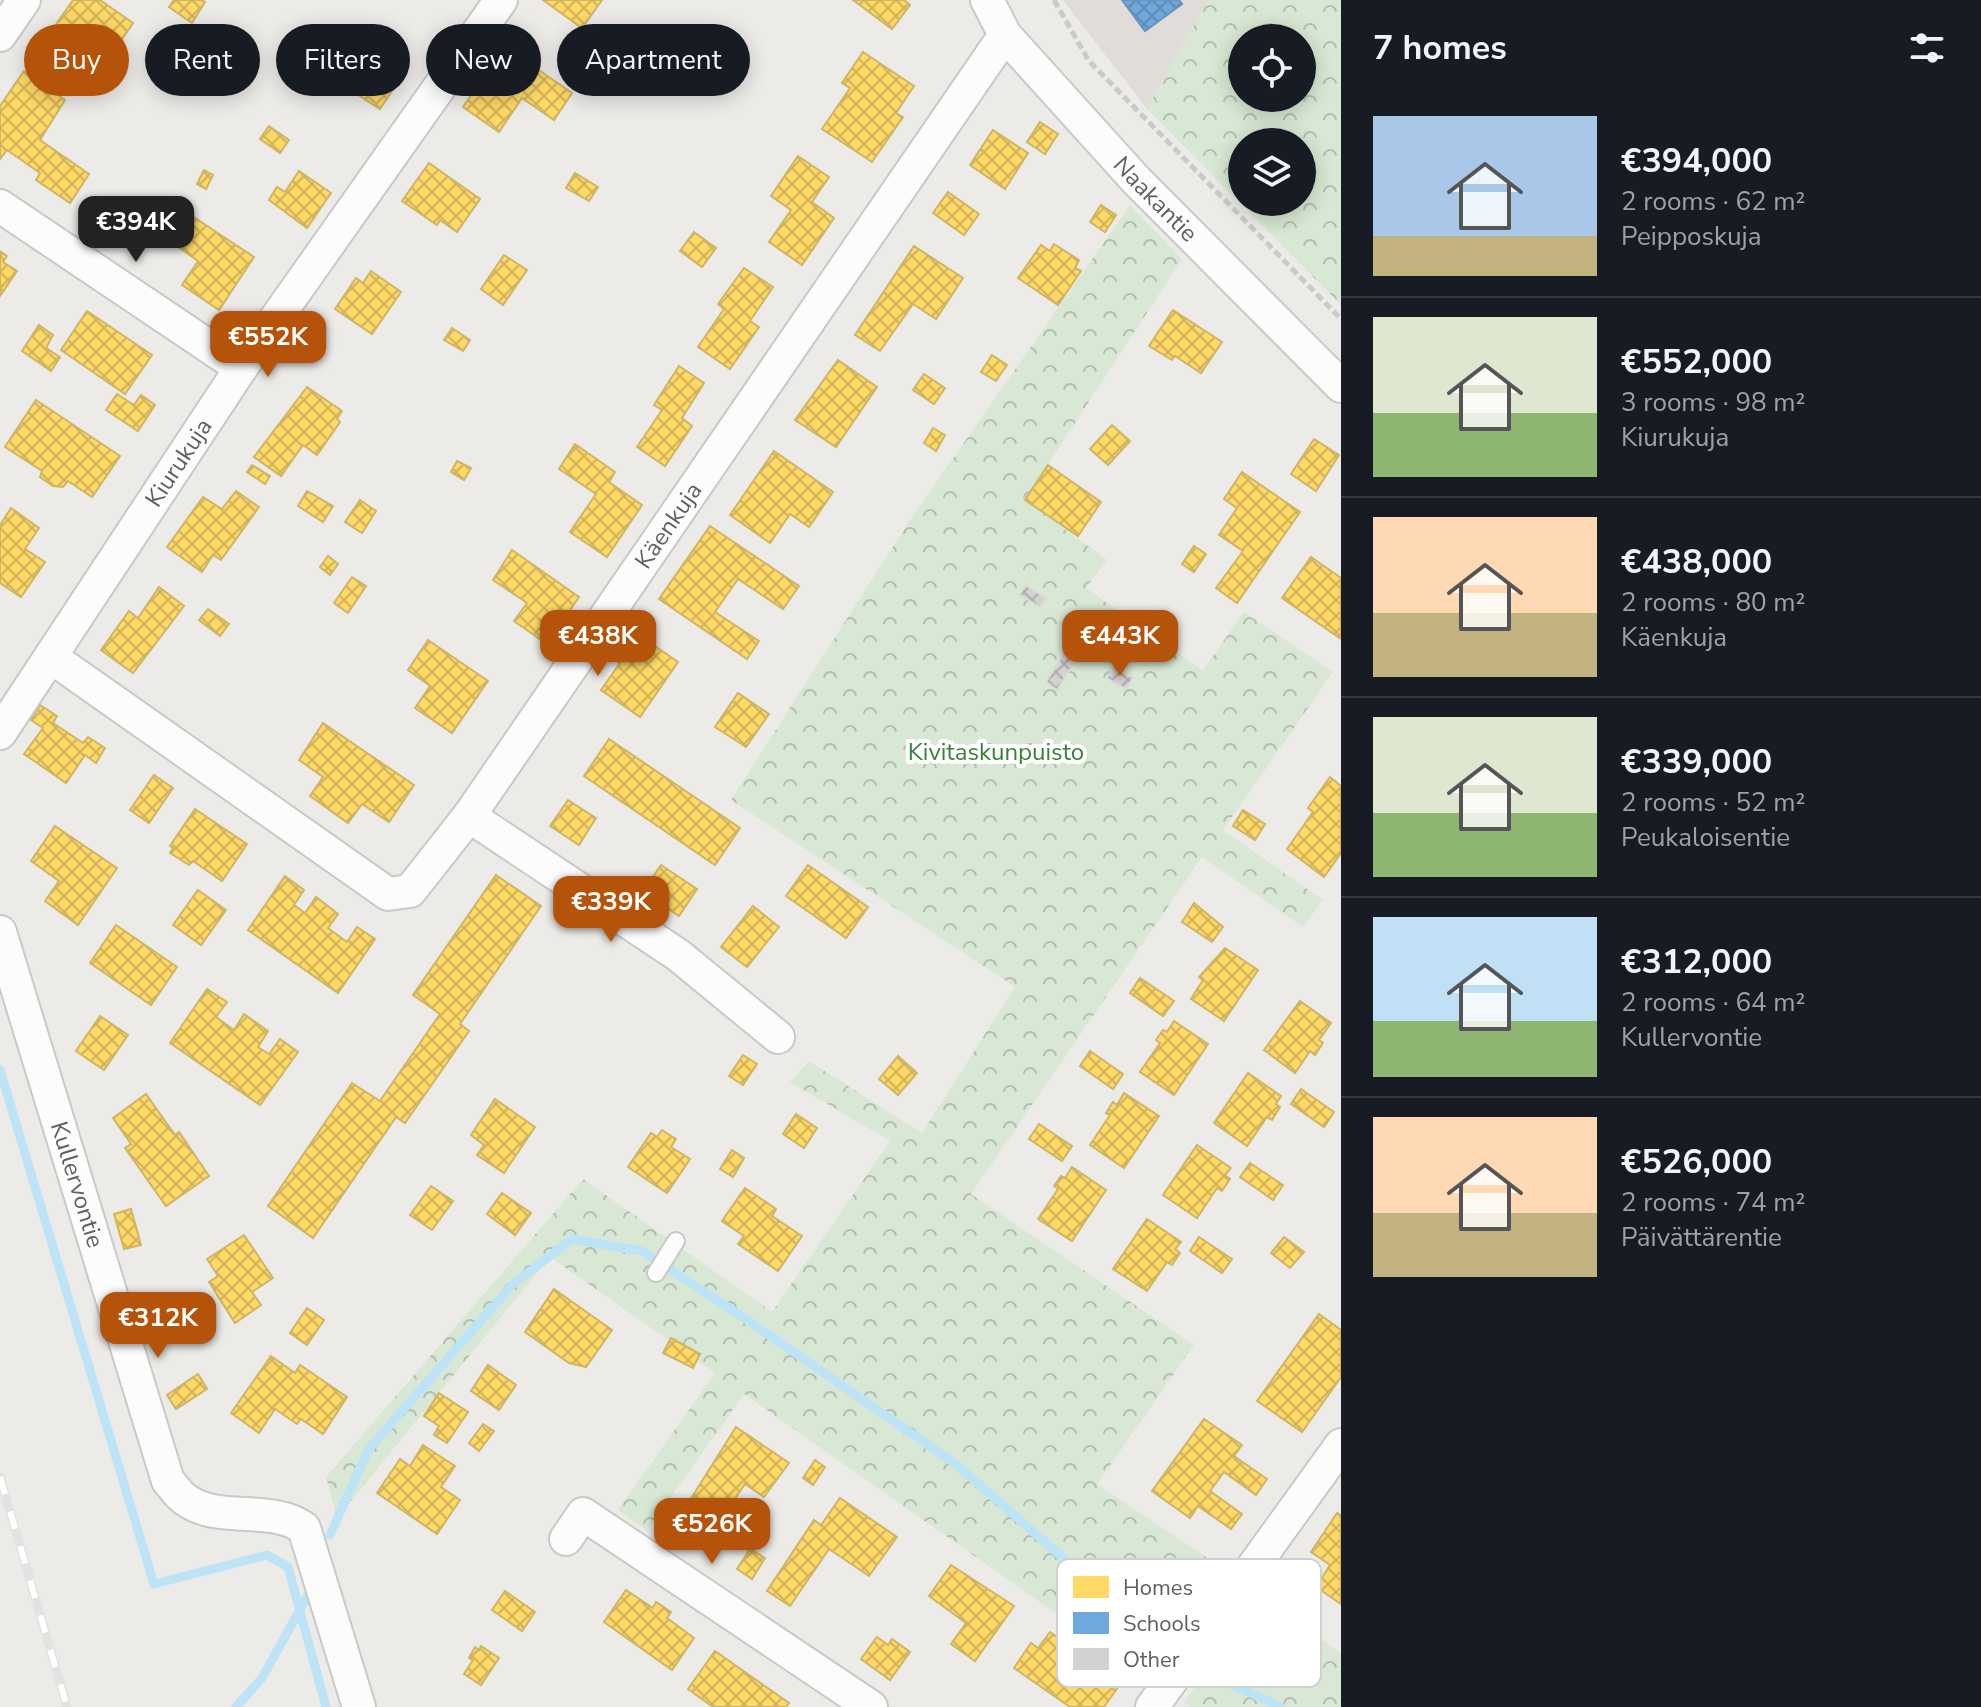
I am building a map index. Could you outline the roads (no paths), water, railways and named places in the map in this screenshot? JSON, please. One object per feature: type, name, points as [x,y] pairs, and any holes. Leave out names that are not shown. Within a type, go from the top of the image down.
[{"type":"street","points":[[0,35],[24,0]]},
{"type":"street","name":"Kiurukuja","points":[[0,733],[241,368],[501,0]]},
{"type":"street","name":"Naakantie","points":[[987,0],[1005,35],[1136,180],[1341,386]]},
{"type":"street","name":"Käenkuja","points":[[51,657],[388,894],[410,891],[469,816],[1005,35]]},
{"type":"street","points":[[0,206],[241,368]]},
{"type":"street","points":[[469,816],[678,955],[778,1037]]},
{"type":"street","name":"Kullervontie","points":[[0,932],[168,1481],[187,1501],[208,1509],[290,1518],[304,1528],[359,1707]]},
{"type":"street","points":[[1259,1559],[1341,1445]]},
{"type":"street","points":[[566,1539],[583,1514],[871,1707]]},
{"type":"street","points":[[1152,1707],[1166,1687]]},
{"type":"lane","points":[[656,1273],[676,1241]]},
{"type":"waterway","points":[[0,1070],[154,1584],[267,1555],[288,1567],[326,1707]]},
{"type":"waterway","points":[[330,1535],[368,1450],[512,1285],[572,1239],[642,1251],[957,1465],[1064,1559]]},
{"type":"waterway","points":[[236,1707],[262,1678],[308,1595]]},
{"type":"waterway","points":[[1237,1687],[1281,1707]]},
{"type":"railway","points":[[0,1477],[67,1707]]},
{"type":"park label","name":"Kivitaskunpuisto","points":[[996,752]]}]
